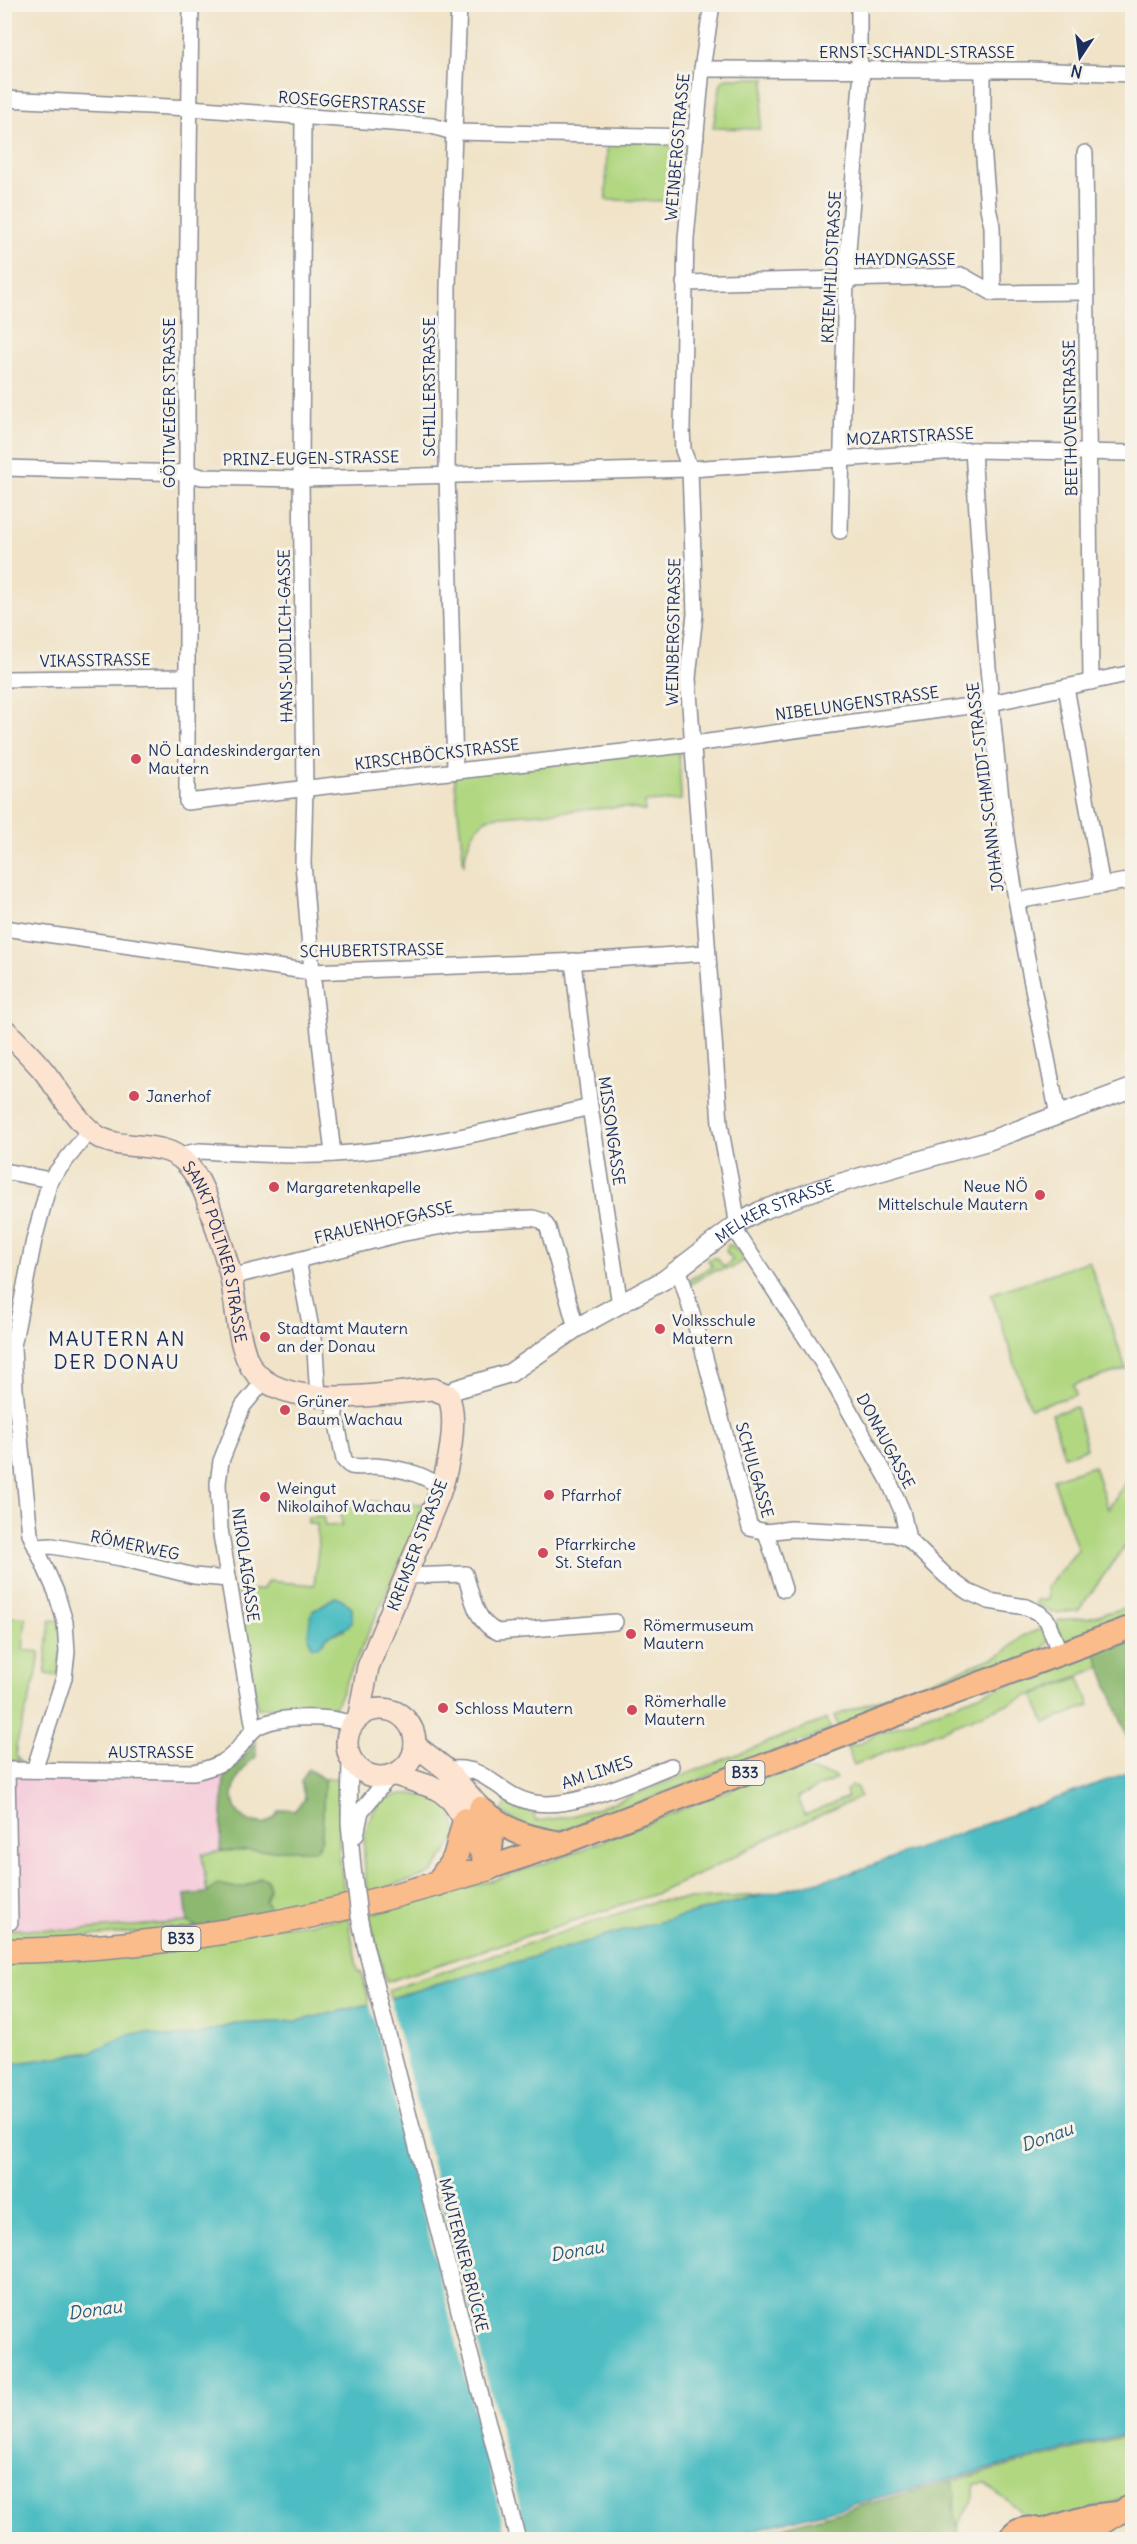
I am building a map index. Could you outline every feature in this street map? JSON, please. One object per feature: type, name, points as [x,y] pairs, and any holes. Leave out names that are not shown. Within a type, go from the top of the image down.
[{"type":"highway","points":[[437,1884],[455,1858],[473,1814]]},
{"type":"highway","name":"B33","points":[[4,1951],[106,1946],[226,1932],[356,1907],[489,1868]]},
{"type":"main road","name":"SANKT PÖLTNER STRASSE","points":[[4,1029],[42,1069],[90,1130],[110,1141],[166,1151],[183,1160],[199,1182],[208,1200],[231,1276],[247,1358],[254,1373],[264,1381]]},
{"type":"main road","points":[[264,1381],[285,1390],[325,1397],[433,1389],[448,1395]]},
{"type":"main road","name":"KREMSER STRASSE","points":[[355,1720],[368,1667],[441,1488],[452,1433],[451,1401],[448,1395]]},
{"type":"main road","name":"KREMSER STRASSE","points":[[380,1707],[379,1684],[387,1624]]},
{"type":"main road","name":"B33","points":[[489,1868],[562,1844],[1132,1627]]},
{"type":"main road","points":[[392,1776],[410,1761],[415,1744],[411,1726],[391,1710],[380,1707],[368,1709],[355,1720],[348,1736],[350,1759],[366,1775],[392,1776],[438,1789],[473,1814],[519,1834],[562,1844]]},
{"type":"main road","points":[[415,1744],[447,1770],[473,1814],[489,1868]]},
{"type":"main road","points":[[1009,2540],[1015,2532],[1021,2529],[1034,2528],[1044,2535],[1091,2516],[1125,2510]]},
{"type":"main road","points":[[1076,2540],[1125,2510]]},
{"type":"street","name":"GÖTTWEIGER STRASSE","points":[[187,802],[191,4]]},
{"type":"street","name":"SCHILLERSTRASSE","points":[[455,769],[447,474],[447,286],[459,4]]},
{"type":"street","points":[[704,4],[712,5]]},
{"type":"street","name":"KRIEMHILDSTRASSE","points":[[840,531],[846,277],[862,70],[859,60],[859,4]]},
{"type":"street","name":"WEINBERGSTRASSE","points":[[712,5],[702,69],[686,238],[682,428],[683,450],[690,469],[695,614],[688,678],[692,744],[720,1123],[738,1224]]},
{"type":"street","name":"ERNST-SCHANDL-STRASSE","points":[[702,69],[983,70],[1132,74]]},
{"type":"street","points":[[983,70],[983,146],[988,208],[992,226],[993,293],[1086,292]]},
{"type":"street","name":"ROSEGGERSTRASSE","points":[[4,99],[190,108],[432,126],[453,132],[696,137]]},
{"type":"street","name":"HANS-KUDLICH-GASSE","points":[[303,117],[301,478],[305,788],[303,863],[312,972],[333,1154]]},
{"type":"street","name":"BEETHOVENSTRASSE","points":[[1085,153],[1091,682]]},
{"type":"street","name":"HAYDNGASSE","points":[[684,283],[846,277],[963,276],[993,293]]},
{"type":"street","name":"MOZARTSTRASSE","points":[[690,469],[972,450],[1132,453]]},
{"type":"street","name":"JOHANN-SCHMIDT-STRASSE","points":[[972,450],[991,703],[1004,822],[1058,1116]]},
{"type":"street","name":"PRINZ-EUGEN-STRASSE","points":[[4,468],[187,473],[202,477],[301,478],[690,469]]},
{"type":"street","name":"NIBELUNGENSTRASSE","points":[[692,744],[991,703],[1132,673]]},
{"type":"street","name":"VIKASSTRASSE","points":[[4,679],[186,677]]},
{"type":"street","points":[[1066,687],[1102,885]]},
{"type":"street","name":"KIRSCHBÖCKSTRASSE","points":[[187,802],[455,769],[692,744]]},
{"type":"street","points":[[1017,901],[1132,880]]},
{"type":"street","name":"SCHUBERTSTRASSE","points":[[4,928],[312,972],[707,953]]},
{"type":"street","name":"MISSONGASSE","points":[[573,961],[590,1107],[620,1305]]},
{"type":"street","name":"MELKER STRASSE","points":[[448,1395],[457,1389],[510,1373],[576,1328],[679,1270],[738,1224],[760,1211],[800,1195],[988,1141],[1132,1088]]},
{"type":"street","points":[[183,1160],[189,1154],[200,1151],[333,1154],[441,1141],[590,1107]]},
{"type":"street","points":[[34,1770],[64,1678],[67,1652],[65,1622],[56,1592],[30,1534],[9,1346],[50,1180],[90,1130]]},
{"type":"street","points":[[4,1171],[50,1180]]},
{"type":"street","name":"FRAUENHOFGASSE","points":[[231,1276],[400,1234],[470,1221],[533,1218],[543,1221],[548,1228],[576,1328]]},
{"type":"street","name":"DONAUGASSE","points":[[738,1224],[740,1239],[822,1362],[888,1479],[902,1511],[908,1539]]},
{"type":"street","points":[[298,1260],[325,1397],[344,1460],[352,1467],[375,1466],[401,1470],[431,1479],[441,1488]]},
{"type":"street","name":"SCHULGASSE","points":[[679,1270],[703,1350],[750,1528],[766,1532],[791,1529],[894,1534],[908,1539]]},
{"type":"street","name":"NIKOLAIGASSE","points":[[254,1730],[220,1529],[218,1483],[221,1461],[243,1406],[264,1381]]},
{"type":"street","points":[[766,1532],[784,1589]]},
{"type":"street","points":[[908,1539],[946,1576],[968,1592],[989,1601],[1026,1607],[1039,1612],[1047,1620],[1060,1654]]},
{"type":"street","name":"RÖMERWEG","points":[[36,1547],[52,1546],[121,1558],[194,1576],[228,1579]]},
{"type":"street","points":[[406,1576],[465,1574],[480,1618],[488,1628],[498,1632],[615,1622]]},
{"type":"street","name":"AUSTRASSE","points":[[6,1770],[194,1772],[223,1762],[236,1752],[254,1730],[277,1719],[355,1720]]},
{"type":"street","name":"MAUTERNER BRÜCKE","points":[[350,1759],[349,1822],[359,1916],[365,1945],[518,2540]]},
{"type":"street","name":"AM LIMES","points":[[447,1770],[465,1768],[474,1770],[530,1802],[558,1803],[617,1787],[671,1766]]},
{"type":"street","points":[[6,1770],[10,1922]]},
{"type":"street","points":[[353,1864],[361,1811],[392,1776]]},
{"type":"street","points":[[473,1814],[501,1787]]},
{"type":"shaded area","points":[[5,1776],[224,1777],[220,1851],[202,1854],[207,1893],[185,1896],[188,1922],[78,1930],[5,1929]]},
{"type":"green space","points":[[726,78],[765,78],[760,129],[713,128],[721,83]]},
{"type":"green space","points":[[607,140],[675,142],[682,149],[677,201],[606,200]]},
{"type":"green space","points":[[679,749],[681,800],[645,802],[645,811],[621,807],[489,817],[470,838],[464,866],[454,774]]},
{"type":"green space","points":[[728,1245],[733,1246],[745,1260],[732,1268],[713,1271],[689,1285],[689,1280],[712,1266],[708,1260],[711,1258],[717,1258],[724,1267],[733,1260],[726,1251]]},
{"type":"green space","points":[[1089,1261],[1126,1369],[1073,1385],[1076,1395],[1030,1408],[991,1294]]},
{"type":"green space","points":[[1076,1407],[1087,1449],[1064,1456],[1052,1414]]},
{"type":"green space","points":[[1094,1466],[1108,1509],[1132,1472],[1132,1536],[1078,1611],[1052,1613],[1035,1603],[1036,1600],[1048,1600],[1047,1587],[1078,1550],[1053,1479]]},
{"type":"green space","points":[[340,1503],[424,1504],[423,1511],[335,1707],[257,1708],[239,1592],[263,1589],[268,1581],[314,1585],[318,1550],[317,1524],[308,1524],[308,1517],[323,1516],[325,1526],[342,1525]],"holes":[[[335,1597],[344,1631],[328,1636],[313,1647],[309,1639],[313,1611]]]},
{"type":"green space","points":[[1132,1606],[1132,1617],[1068,1641],[1062,1640],[1056,1624],[1059,1620],[1087,1618]]},
{"type":"green space","points":[[5,1616],[26,1618],[23,1650],[40,1652],[37,1673],[16,1746],[16,1756],[21,1761],[5,1761]]},
{"type":"green space","points":[[50,1620],[60,1621],[61,1647],[58,1676],[46,1674],[45,1670]]},
{"type":"green space","points":[[1043,1628],[1048,1642],[1028,1657],[839,1727],[834,1716],[993,1658],[1002,1654],[1023,1636]]},
{"type":"green space","points":[[1132,1638],[1132,1750],[1095,1651]]},
{"type":"green space","points":[[1095,1651],[1101,1667],[854,1765],[847,1748],[873,1735]]},
{"type":"green space","points":[[1079,1677],[1090,1705],[1045,1723],[1033,1695]]},
{"type":"green space","points":[[827,1719],[831,1730],[566,1830],[534,1832],[501,1812],[506,1805],[517,1804],[534,1812],[535,1821],[569,1817],[615,1802]]},
{"type":"green space","points":[[256,1741],[256,1757],[243,1769],[235,1786],[234,1804],[238,1812],[247,1820],[264,1824],[274,1818],[279,1811],[287,1809],[294,1811],[305,1799],[301,1782],[308,1769],[324,1779],[322,1838],[316,1850],[220,1851],[224,1777],[241,1761]]},
{"type":"green space","points":[[796,1770],[808,1770],[834,1776],[836,1779],[798,1797],[805,1815],[848,1797],[846,1790],[851,1786],[857,1787],[860,1797],[655,1894],[386,1982],[369,1914],[494,1880],[568,1855],[756,1779]]},
{"type":"green space","points":[[339,1778],[339,1851],[345,1900],[265,1917],[265,1901],[270,1889],[260,1877],[245,1886],[236,1888],[218,1885],[207,1893],[202,1854],[322,1838],[324,1779]]},
{"type":"green space","points":[[426,1790],[449,1806],[458,1835],[432,1873],[367,1894],[364,1842],[370,1818],[387,1799],[405,1794],[423,1796]]},
{"type":"green space","points":[[260,1877],[267,1879],[270,1889],[265,1901],[270,1909],[265,1917],[198,1928],[188,1922],[185,1895],[207,1893],[218,1884],[230,1887],[245,1886]]},
{"type":"green space","points":[[764,1895],[624,1931],[390,1998],[388,1990],[656,1901]]},
{"type":"green space","points":[[348,1918],[358,1972],[361,1971],[370,2004],[298,2021],[235,2024],[197,2035],[166,2037],[148,2033],[130,2034],[91,2052],[5,2065],[5,1960]]},
{"type":"green space","points":[[188,1922],[198,1928],[5,1942],[4,1929],[78,1930]]},
{"type":"green space","points":[[1132,2434],[1132,2496],[1058,2521],[1030,2519],[985,2483],[975,2484],[972,2501],[958,2526],[952,2481]]},
{"type":"green space","points":[[952,2481],[955,2496],[953,2510],[958,2526],[957,2539],[766,2539],[764,2532]]},
{"type":"water","points":[[335,1597],[342,1599],[352,1608],[350,1625],[328,1637],[318,1647],[313,1647],[308,1634],[313,1611]]},
{"type":"water","name":"Donau","points":[[1132,1771],[1132,2432],[719,2539],[5,2540],[5,2065],[91,2052],[129,2034],[148,2033],[166,2037],[197,2035],[235,2024],[298,2021],[370,2004],[624,1931],[850,1873]]},
{"type":"pier","points":[[389,1995],[528,2539],[507,2539],[369,2001]]},
{"type":"place","name":"NÖ Landeskindergarten Mautern","points":[[136,759]]},
{"type":"place","name":"Janerhof","points":[[134,1096]]},
{"type":"place","name":"Margaretenkapelle","points":[[274,1187]]},
{"type":"place","name":"Neue NÖ Mittelschule Mautern","points":[[1040,1195]]},
{"type":"place","name":"Volksschule Mautern","points":[[660,1329]]},
{"type":"place","name":"Stadtamt Mautern an der Donau","points":[[265,1337]]},
{"type":"place","name":"Grüner Baum Wachau","points":[[285,1410]]},
{"type":"place","name":"Pfarrhof","points":[[549,1495]]},
{"type":"place","name":"Weingut Nikolaihof Wachau","points":[[265,1497]]},
{"type":"place","name":"Pfarrkirche St. Stefan","points":[[543,1553]]},
{"type":"place","name":"Römermuseum Mautern","points":[[631,1634]]},
{"type":"place","name":"Schloss Mautern","points":[[443,1708]]},
{"type":"place","name":"Römerhalle Mautern","points":[[632,1710]]},
{"type":"district","name":"MAUTERN AN DER DONAU","points":[[117,1350]]}]
